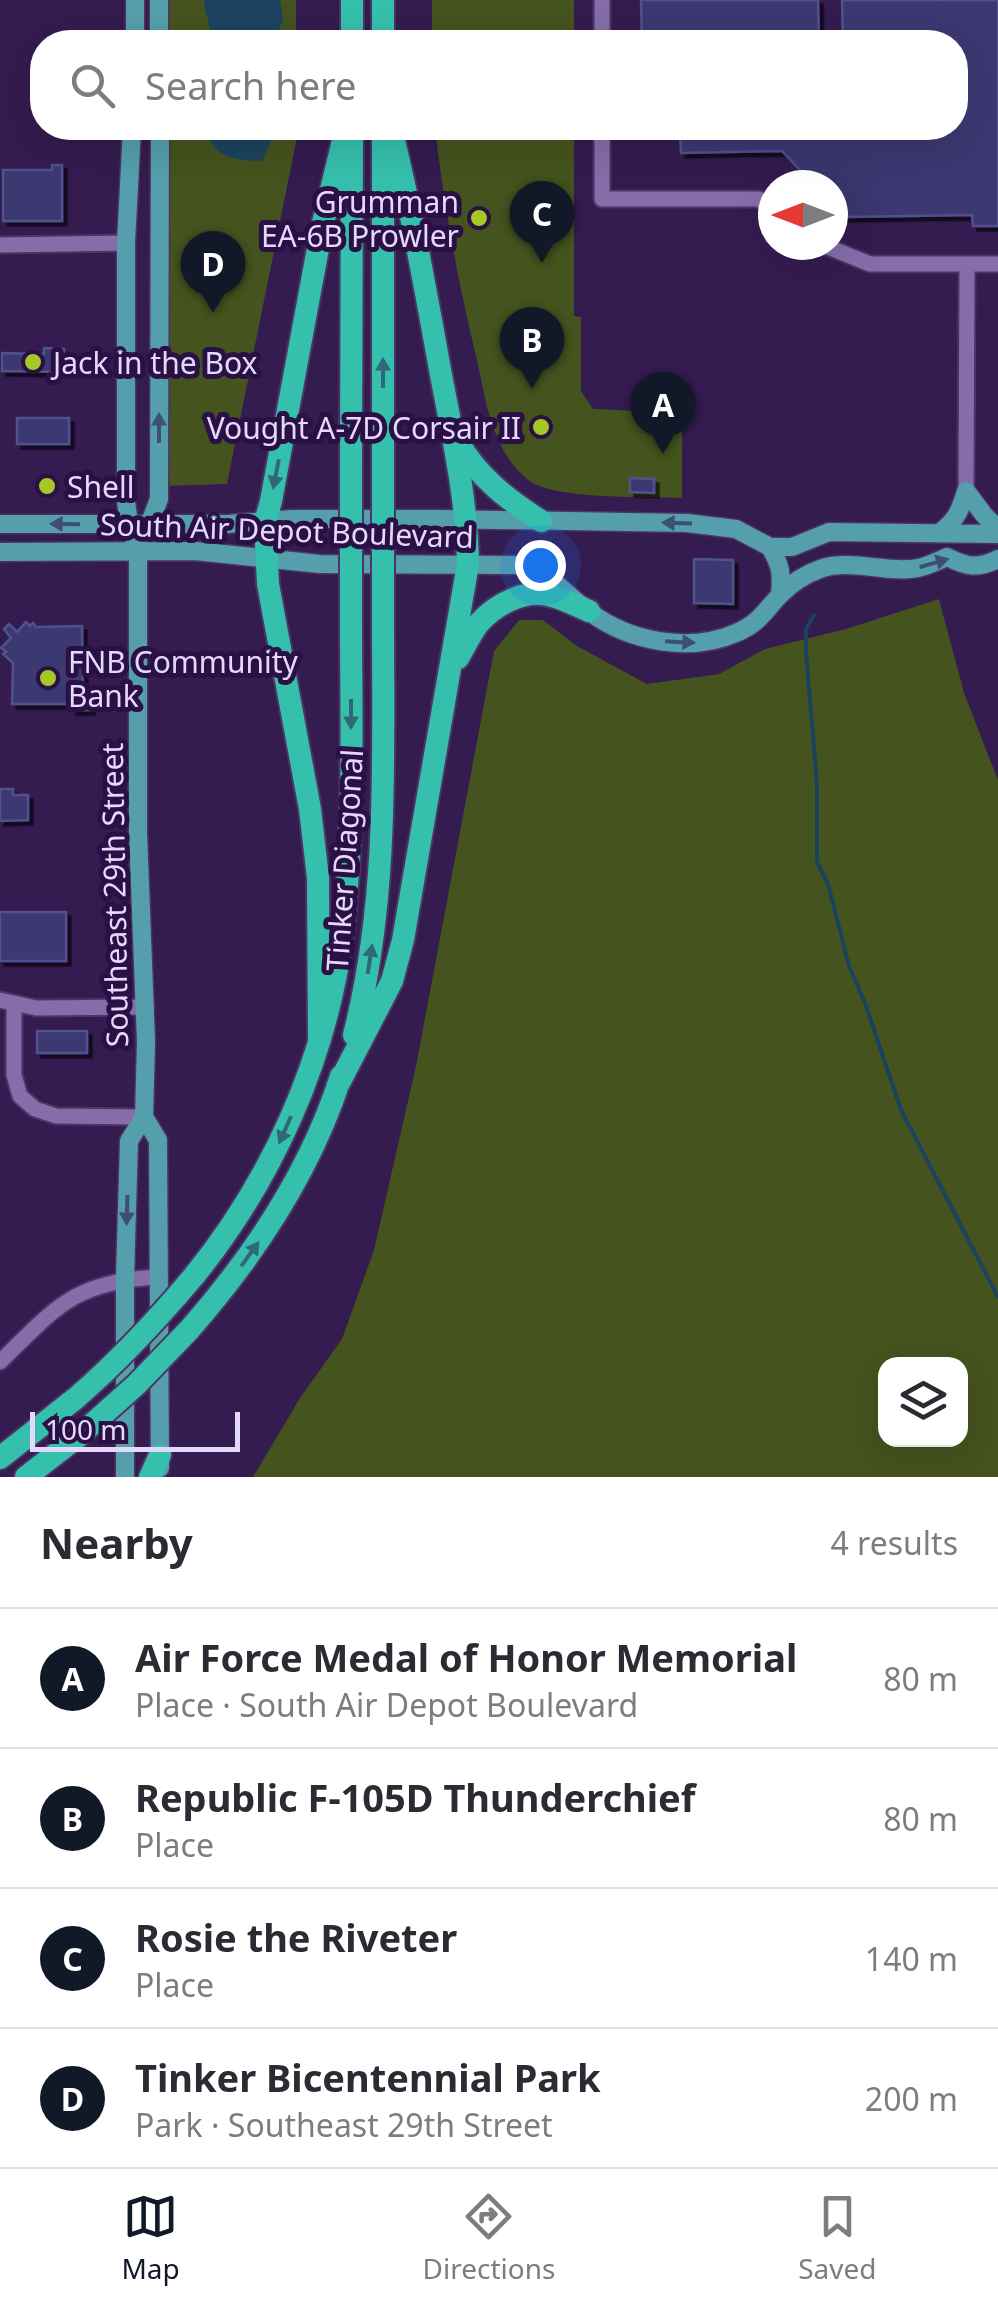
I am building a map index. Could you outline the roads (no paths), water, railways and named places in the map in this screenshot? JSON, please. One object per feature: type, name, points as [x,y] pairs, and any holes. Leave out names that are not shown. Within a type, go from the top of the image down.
[{"type":"highway","points":[[352,0],[352,30]]},
{"type":"highway","points":[[384,0],[384,30]]},
{"type":"highway","points":[[318,1039],[315,844],[268,584],[265,522],[322,227],[346,140]]},
{"type":"highway","name":"Tinker Diagonal","points":[[0,1458],[76,1398],[150,1328],[194,1276],[231,1227],[284,1134],[318,1039],[341,941],[350,829],[349,140]]},
{"type":"highway","name":"Tinker Diagonal","points":[[26,1477],[136,1384],[222,1292],[264,1236],[338,1087],[365,991],[376,917],[382,832],[387,140]]},
{"type":"highway","points":[[338,1087],[392,980],[400,954],[468,564],[468,520],[408,197],[391,140]]},
{"type":"highway","points":[[451,428],[467,457],[484,476],[508,500],[541,522]]},
{"type":"highway","points":[[451,669],[479,623],[516,598],[551,595],[589,611]]},
{"type":"main road","points":[[134,30],[135,0]]},
{"type":"main road","points":[[159,0],[159,30]]},
{"type":"main road","name":"Southeast 29th Street","points":[[125,1477],[129,1142],[144,1117],[146,1007],[138,833],[138,552],[126,501],[126,243],[131,140]]},
{"type":"main road","name":"Southeast 29th Street","points":[[138,552],[159,500],[160,140]]},
{"type":"main road","points":[[966,492],[998,531]]},
{"type":"main road","points":[[939,533],[960,514],[966,492]]},
{"type":"main road","name":"South Air Depot Boulevard","points":[[0,524],[292,519],[648,522],[724,526],[770,547]]},
{"type":"main road","points":[[770,547],[792,547],[829,532],[998,531]]},
{"type":"main road","points":[[770,547],[782,573],[780,594]]},
{"type":"main road","name":"South Air Depot Boulevard","points":[[0,552],[195,551],[320,564],[523,564],[559,583],[589,611],[631,633],[684,644],[736,634],[759,621],[780,594],[824,567],[916,568],[947,557],[977,567],[998,560]]},
{"type":"main road","name":"Southeast 29th Street","points":[[144,1117],[158,1140],[157,1470]]},
{"type":"street","points":[[602,0],[602,30]]},
{"type":"street","points":[[602,140],[602,199],[758,199]]},
{"type":"street","points":[[0,245],[126,243]]},
{"type":"street","points":[[848,255],[870,264],[998,264]]},
{"type":"street","points":[[966,492],[968,264]]},
{"type":"street","points":[[144,1117],[56,1116],[35,1109],[20,1096],[14,1074],[7,1002],[46,1008],[146,1007]]},
{"type":"street","points":[[0,1362],[56,1306],[88,1289],[125,1278],[159,1277]]},
{"type":"water","points":[[204,0],[280,0],[283,19],[279,30],[210,30]]},
{"type":"water","points":[[210,140],[271,140],[262,161],[226,156]]},
{"type":"waterway","points":[[814,615],[806,629],[806,652],[817,783],[817,862],[828,884],[849,966],[901,1110],[998,1297]]},
{"type":"place","name":"Grumman EA-6B Prowler","points":[[479,218]]},
{"type":"place","name":"Rosie the Riveter","points":[[542,263]]},
{"type":"place","name":"Tinker Bicentennial Park","points":[[213,313]]},
{"type":"place","name":"Jack in the Box","points":[[33,362]]},
{"type":"place","name":"Republic F-105D Thunderchief","points":[[532,389]]},
{"type":"place","name":"Vought A-7D Corsair II","points":[[541,427]]},
{"type":"place","name":"Air Force Medal of Honor Memorial","points":[[663,454]]},
{"type":"place","name":"Shell","points":[[47,486]]},
{"type":"place","name":"FNB Community Bank","points":[[48,678]]}]
